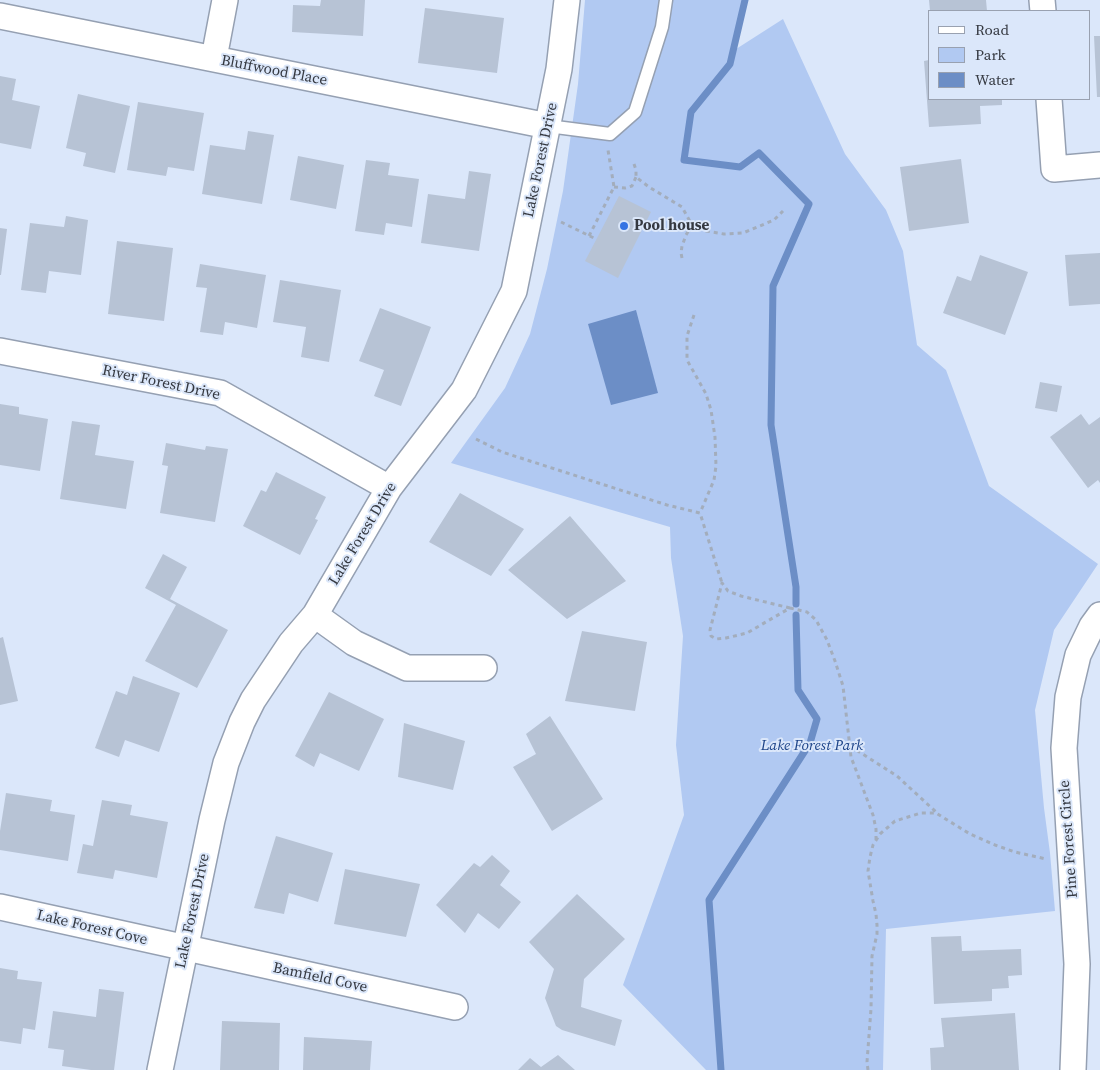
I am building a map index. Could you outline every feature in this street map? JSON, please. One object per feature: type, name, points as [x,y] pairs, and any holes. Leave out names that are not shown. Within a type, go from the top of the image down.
[{"type":"street","points":[[214,58],[225,0]]},
{"type":"street","name":"Lake Forest Drive","points":[[160,1070],[212,820],[226,763],[239,730],[253,700],[291,642],[315,615],[389,488],[464,390],[514,291],[559,69],[567,0]]},
{"type":"street","name":"Bluffwood Place","points":[[0,16],[548,126]]},
{"type":"street","points":[[1049,100],[1054,169],[1100,166]]},
{"type":"street","name":"River Forest Drive","points":[[0,350],[220,393],[389,488]]},
{"type":"street","points":[[315,615],[354,643],[407,668],[484,668]]},
{"type":"street","name":"Pine Forest Circle","points":[[1073,1070],[1077,964],[1064,748],[1068,698],[1078,655],[1092,626],[1100,615]]},
{"type":"street","name":"Lake Forest Cove","points":[[0,907],[184,948]]},
{"type":"street","name":"Bamfield Cove","points":[[184,948],[456,1007]]},
{"type":"lane","points":[[548,126],[610,134],[635,112],[662,28],[666,0]]},
{"type":"path","points":[[589,236],[614,187],[608,150]]},
{"type":"path","points":[[614,187],[625,188],[632,186],[636,177],[634,164]]},
{"type":"path","points":[[636,177],[682,208],[692,225],[706,231],[724,234],[743,233],[774,220],[783,211]]},
{"type":"path","points":[[561,222],[596,239]]},
{"type":"path","points":[[682,258],[682,246],[692,225]]},
{"type":"path","points":[[694,315],[688,336],[687,360],[706,394],[712,410],[716,466],[714,480],[700,513],[722,584],[728,591],[741,596],[807,612],[816,620],[836,661],[843,686],[851,757],[873,815],[876,840]]},
{"type":"path","points":[[476,439],[502,452],[667,505],[700,513]]},
{"type":"path","points":[[722,584],[710,630],[711,636],[716,639],[747,632],[790,608]]},
{"type":"path","points":[[850,746],[897,776],[936,813],[970,834],[1015,852],[1046,858]]},
{"type":"path","points":[[868,1070],[867,1062],[872,1009],[872,956],[877,934],[876,914],[868,871],[873,844],[886,828],[895,821],[921,813],[936,813]]},
{"type":"green space","name":"Lake Forest Park","points":[[585,0],[745,0],[733,51],[783,19],[845,154],[886,210],[903,251],[917,345],[946,370],[989,486],[1098,564],[1054,630],[1035,710],[1055,911],[886,929],[883,1070],[706,1070],[623,985],[684,815],[676,745],[683,636],[671,558],[670,527],[451,463],[505,388],[530,334],[547,269],[563,191],[578,84]]},
{"type":"water","points":[[636,310],[658,393],[611,405],[588,324]]},
{"type":"building","points":[[321,0],[365,0],[363,36],[292,32],[293,5],[320,6]]},
{"type":"building","points":[[929,0],[986,0],[987,10],[930,10]]},
{"type":"building","points":[[425,8],[504,18],[497,73],[418,63]]},
{"type":"building","points":[[1094,36],[1100,36],[1100,97],[1097,97]]},
{"type":"building","points":[[928,60],[928,100],[1002,100],[1002,105],[980,106],[981,124],[929,127],[924,61]]},
{"type":"building","points":[[0,76],[16,79],[12,100],[40,106],[31,149],[0,143]]},
{"type":"building","points":[[78,94],[130,106],[115,173],[83,166],[86,153],[66,148]]},
{"type":"building","points":[[138,102],[204,113],[194,171],[168,167],[166,176],[127,170]]},
{"type":"building","points":[[248,131],[274,135],[262,204],[202,194],[210,145],[245,150]]},
{"type":"building","points":[[298,156],[344,165],[336,209],[290,200]]},
{"type":"building","points":[[961,159],[969,223],[909,231],[900,167]]},
{"type":"building","points":[[366,160],[390,163],[388,175],[419,179],[412,227],[386,223],[384,235],[355,231]]},
{"type":"building","points":[[469,171],[491,174],[479,251],[421,243],[428,194],[465,199]]},
{"type":"building","name":"Pool house","points":[[619,196],[651,212],[618,278],[585,261]]},
{"type":"building","points":[[66,216],[88,220],[81,275],[49,271],[46,293],[21,290],[30,223],[64,227]]},
{"type":"building","points":[[0,228],[7,229],[1,275],[0,275]]},
{"type":"building","points":[[117,241],[173,248],[164,321],[108,314]]},
{"type":"building","points":[[1100,253],[1100,304],[1069,306],[1065,255]]},
{"type":"building","points":[[980,255],[1028,272],[1005,335],[943,313],[957,276],[971,281]]},
{"type":"building","points":[[200,264],[266,275],[257,328],[225,322],[223,335],[200,332],[207,288],[196,287]]},
{"type":"building","points":[[280,280],[341,290],[329,362],[301,357],[306,327],[273,322]]},
{"type":"building","points":[[380,308],[431,327],[401,406],[374,396],[384,370],[359,361]]},
{"type":"building","points":[[1040,382],[1062,386],[1057,412],[1035,408]]},
{"type":"building","points":[[0,404],[19,407],[19,414],[48,419],[40,471],[0,465]]},
{"type":"building","points":[[1081,414],[1089,425],[1100,417],[1100,483],[1098,480],[1088,488],[1050,437]]},
{"type":"building","points":[[72,421],[100,425],[95,455],[134,461],[126,509],[60,499]]},
{"type":"building","points":[[166,443],[205,450],[206,446],[228,449],[215,522],[160,513],[168,466],[162,465]]},
{"type":"building","points":[[276,472],[326,497],[315,519],[318,520],[300,555],[243,526],[261,490],[266,492]]},
{"type":"building","points":[[460,493],[524,529],[491,576],[429,542]]},
{"type":"building","points":[[570,516],[626,581],[567,619],[508,570]]},
{"type":"building","points":[[163,554],[187,567],[170,599],[228,630],[197,688],[145,661],[176,605],[145,588]]},
{"type":"building","points":[[582,631],[647,642],[635,711],[565,701]]},
{"type":"building","points":[[3,637],[18,701],[0,705],[0,638]]},
{"type":"building","points":[[133,676],[180,693],[159,752],[125,740],[119,757],[95,748],[116,691],[127,695]]},
{"type":"building","points":[[329,692],[384,719],[359,771],[320,753],[314,767],[295,756]]},
{"type":"building","points":[[550,716],[603,799],[552,831],[513,767],[536,754],[526,734]]},
{"type":"building","points":[[404,723],[465,741],[453,790],[398,777]]},
{"type":"building","points":[[6,793],[52,800],[50,811],[75,815],[68,861],[0,850],[0,831]]},
{"type":"building","points":[[102,800],[132,805],[130,815],[168,822],[157,878],[115,870],[113,879],[77,873],[83,844],[93,846]]},
{"type":"building","points":[[276,836],[333,853],[318,902],[289,893],[284,914],[254,908]]},
{"type":"building","points":[[492,855],[510,871],[500,885],[521,902],[499,929],[478,913],[465,933],[436,905],[474,863],[480,867]]},
{"type":"building","points":[[345,869],[420,884],[406,937],[334,924]]},
{"type":"building","points":[[577,894],[625,939],[584,979],[581,1007],[622,1020],[615,1046],[562,1030],[556,1026],[545,998],[554,969],[529,942]]},
{"type":"building","points":[[961,936],[962,951],[1021,949],[1022,975],[1008,976],[1009,988],[992,989],[992,1001],[934,1004],[931,937]]},
{"type":"building","points":[[0,968],[18,971],[17,979],[42,982],[35,1030],[23,1028],[21,1044],[0,1041]]},
{"type":"building","points":[[99,989],[124,992],[114,1070],[91,1070],[62,1066],[64,1050],[48,1048],[53,1011],[96,1017]]},
{"type":"building","points":[[1015,1013],[1019,1070],[931,1070],[930,1048],[944,1047],[941,1018]]},
{"type":"building","points":[[222,1021],[280,1023],[279,1070],[220,1070]]},
{"type":"building","points":[[304,1037],[372,1041],[370,1070],[303,1070]]},
{"type":"building","points":[[558,1055],[575,1070],[518,1070],[530,1058],[541,1067]]},
{"type":"waterway","points":[[745,0],[730,64],[691,112],[684,160],[740,167],[759,153],[809,204],[773,286],[771,425],[796,587],[796,604]]},
{"type":"waterway","points":[[721,1070],[709,900],[810,743],[817,719],[798,690],[796,615]]},
{"type":"place","name":"Pool house","points":[[624,226]]}]
